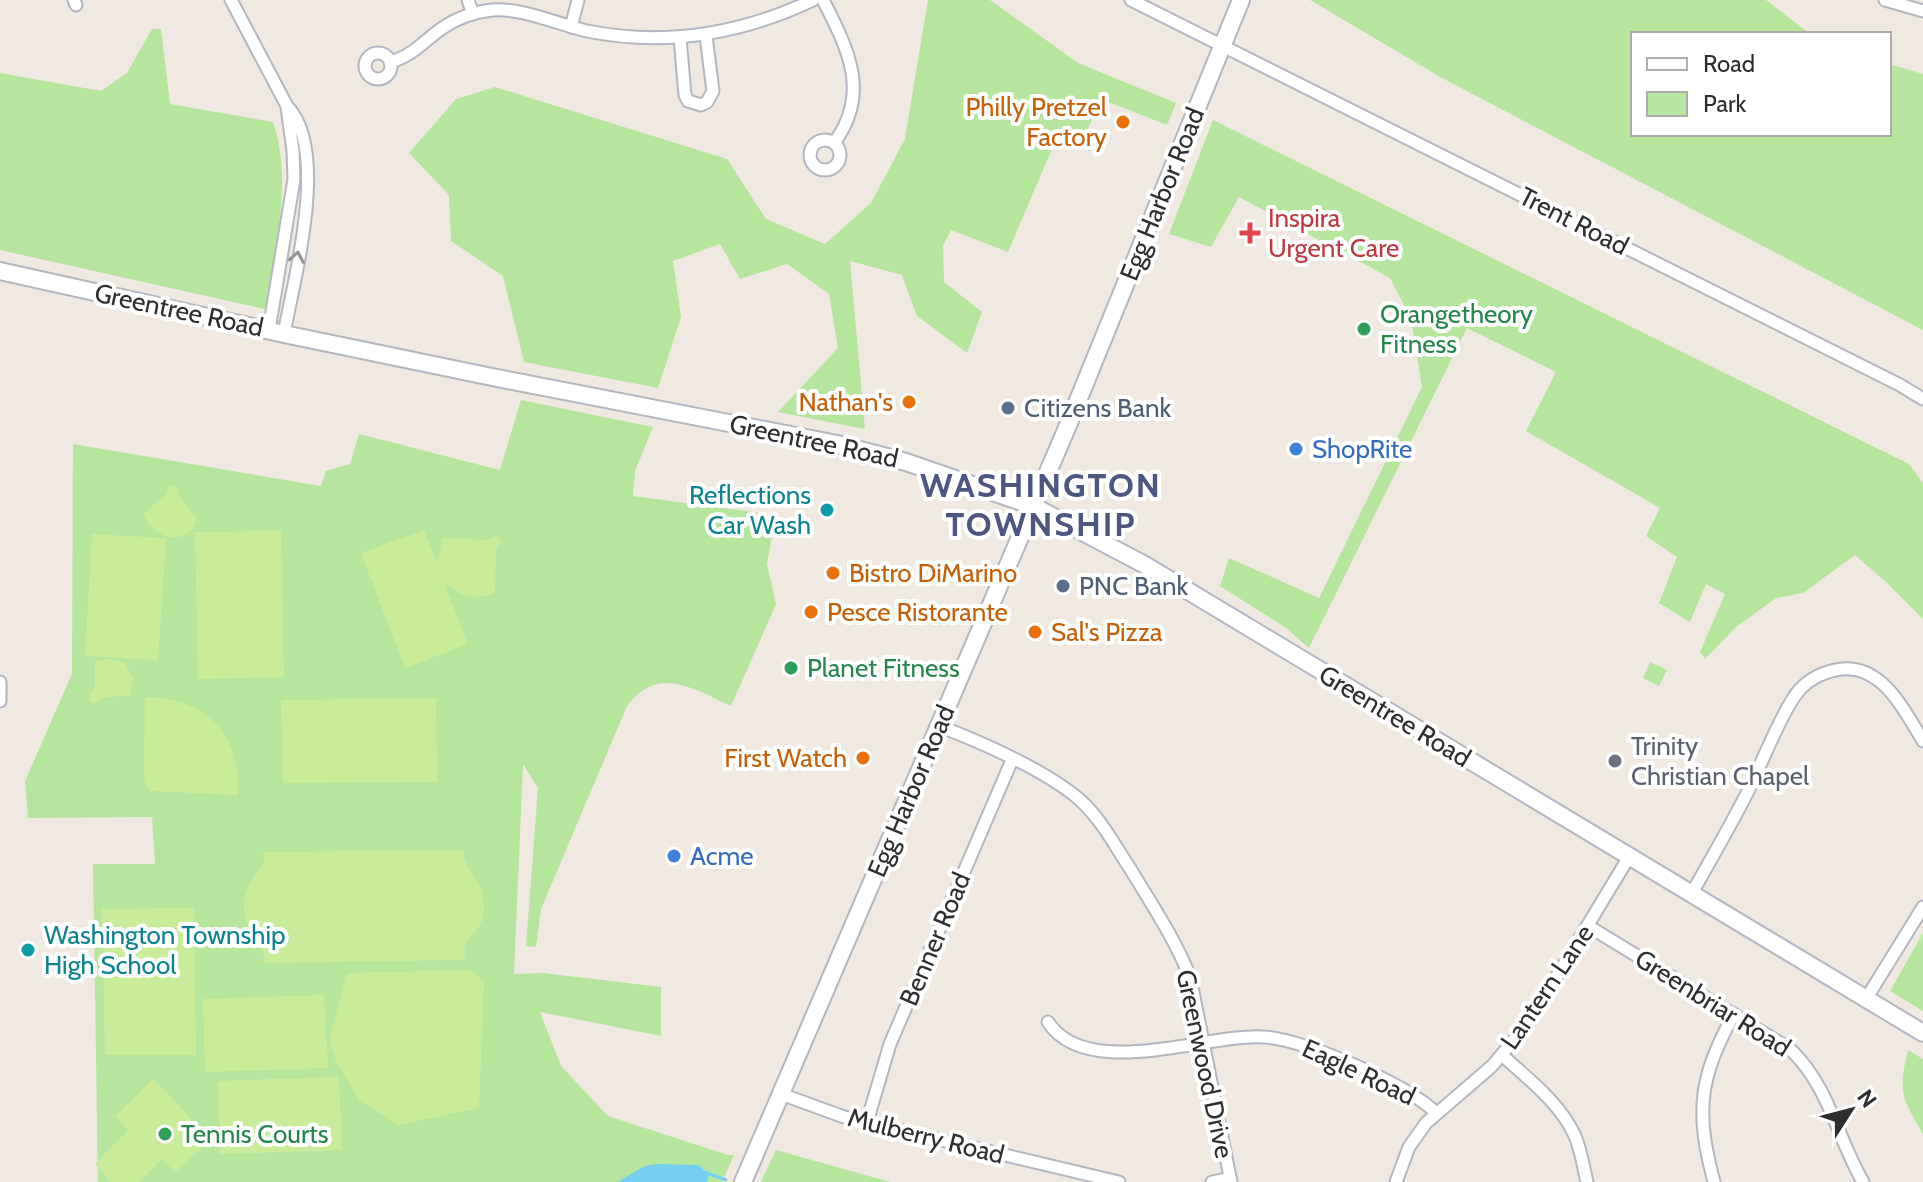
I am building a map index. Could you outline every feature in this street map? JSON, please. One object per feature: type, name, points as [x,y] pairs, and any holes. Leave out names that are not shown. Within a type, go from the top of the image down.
[{"type":"street","points":[[231,0],[287,106],[294,179],[276,332]]},
{"type":"street","points":[[468,0],[473,14]]},
{"type":"street","points":[[571,27],[578,0]]},
{"type":"street","points":[[390,62],[407,56],[449,24],[473,14],[509,10],[624,37],[680,38],[706,36],[774,17],[813,0]]},
{"type":"street","points":[[823,0],[844,42],[853,76],[850,113],[834,143]]},
{"type":"street","name":"Trent Road","points":[[1131,0],[1923,399]]},
{"type":"street","name":"Egg Harbor Road","points":[[743,1182],[1033,506],[1241,0]]},
{"type":"street","points":[[1885,0],[1923,11]]},
{"type":"street","points":[[680,38],[685,95],[688,101],[701,105],[707,102],[713,91],[706,36]]},
{"type":"street","name":"Greentree Road","points":[[0,271],[503,380],[837,444],[922,466],[1033,506],[1145,565],[1923,1033]]},
{"type":"street","points":[[1692,893],[1735,818],[1795,695],[1806,684],[1831,671],[1844,669],[1869,674],[1880,680],[1897,698],[1923,741]]},
{"type":"street","points":[[0,682],[0,701]]},
{"type":"street","name":"Greenwood Drive","points":[[939,726],[1012,760],[1073,794],[1103,825],[1177,946],[1193,986],[1231,1180]]},
{"type":"street","name":"Benner Road","points":[[867,1122],[890,1044],[1012,760]]},
{"type":"street","name":"Lantern Lane","points":[[1396,1182],[1409,1147],[1436,1113],[1472,1086],[1538,1010],[1629,857]]},
{"type":"street","points":[[1866,999],[1923,907]]},
{"type":"street","name":"Greenbriar Road","points":[[1588,926],[1790,1049],[1806,1065],[1828,1100],[1846,1149],[1863,1182]]},
{"type":"street","points":[[1714,1182],[1704,1140],[1702,1103],[1713,1057],[1734,1014]]},
{"type":"street","name":"Eagle Road","points":[[1048,1022],[1070,1042],[1110,1051],[1148,1052],[1252,1037],[1297,1042],[1413,1095],[1436,1113]]},
{"type":"street","points":[[1502,1055],[1550,1100],[1568,1122],[1578,1145],[1587,1182]]},
{"type":"street","name":"Mulberry Road","points":[[781,1094],[867,1122],[1119,1182]]},
{"type":"street","points":[[1212,1182],[1231,1180]]},
{"type":"green space","points":[[928,0],[990,0],[1078,63],[1176,103],[1167,125],[1101,99],[1079,149],[1054,144],[1008,252],[951,230],[943,246],[944,282],[982,312],[967,353],[917,316],[902,275],[850,261],[865,429],[778,412],[838,348],[829,294],[787,264],[740,279],[720,244],[673,261],[681,317],[658,388],[524,362],[503,276],[451,241],[449,195],[409,153],[456,99],[495,87],[727,159],[766,219],[825,244],[871,203],[905,139]]},
{"type":"green space","points":[[1310,0],[1766,0],[1807,32],[1631,32],[1631,136],[1891,136],[1891,65],[1923,74],[1923,330],[1442,78]]},
{"type":"green space","points":[[152,29],[161,29],[170,104],[273,122],[282,167],[282,191],[265,309],[0,250],[0,73],[101,91],[127,73]]},
{"type":"green space","points":[[1213,120],[1909,464],[1923,483],[1923,619],[1855,555],[1803,593],[1776,598],[1736,627],[1705,659],[1700,652],[1725,594],[1706,584],[1690,622],[1659,603],[1677,557],[1646,536],[1660,508],[1526,431],[1556,372],[1467,328],[1309,648],[1286,628],[1220,586],[1229,558],[1319,598],[1422,387],[1411,318],[1390,278],[1239,197],[1211,247],[1169,234]]},
{"type":"green space","points":[[521,400],[653,427],[635,471],[633,496],[776,515],[767,564],[776,604],[731,706],[690,687],[664,683],[639,693],[627,706],[541,909],[536,947],[526,946],[538,788],[523,764],[514,974],[543,973],[661,987],[661,1036],[540,1012],[561,1066],[608,1116],[734,1155],[722,1182],[98,1182],[93,864],[155,864],[152,817],[28,818],[25,781],[72,674],[73,444],[321,486],[326,471],[350,464],[359,434],[500,470]]},
{"type":"green space","points":[[177,486],[179,495],[197,519],[187,534],[179,537],[170,537],[154,529],[144,513],[167,494],[168,487]]},
{"type":"green space","points":[[424,530],[437,563],[443,538],[488,540],[499,537],[495,593],[481,597],[468,596],[444,582],[468,644],[405,668],[361,553]]},
{"type":"green space","points":[[281,531],[284,677],[198,679],[195,532]]},
{"type":"green space","points":[[92,534],[166,538],[158,660],[85,656]]},
{"type":"green space","points":[[109,659],[125,663],[133,677],[130,696],[103,697],[96,703],[91,702],[89,694],[95,687],[95,661]]},
{"type":"green space","points":[[1650,662],[1667,670],[1659,686],[1643,678]]},
{"type":"green space","points":[[145,697],[186,704],[216,724],[233,754],[238,795],[150,791],[144,777]]},
{"type":"green space","points":[[436,698],[437,782],[283,783],[281,700]]},
{"type":"green space","points":[[463,850],[481,890],[484,908],[479,927],[465,947],[465,960],[264,963],[262,950],[244,915],[245,897],[252,879],[264,863],[263,852]]},
{"type":"green space","points":[[194,908],[196,1055],[105,1055],[102,909]]},
{"type":"green space","points":[[1923,933],[1923,1011],[1890,991]]},
{"type":"green space","points":[[472,970],[484,982],[479,1108],[398,1125],[359,1100],[336,1061],[329,1041],[347,973]]},
{"type":"green space","points":[[324,995],[328,1068],[205,1072],[203,999]]},
{"type":"green space","points":[[1908,1050],[1923,1059],[1923,1134],[1904,1094],[1903,1076]]},
{"type":"green space","points":[[339,1077],[342,1150],[220,1154],[218,1081]]},
{"type":"green space","name":"Tennis Courts","points":[[153,1079],[211,1139],[175,1172],[162,1159],[139,1182],[111,1182],[95,1164],[128,1130],[115,1116]]},
{"type":"green space","points":[[776,1150],[890,1182],[761,1182]]},
{"type":"water","points":[[699,1165],[709,1175],[707,1182],[617,1182],[645,1166]]},
{"type":"waterway","points":[[704,1172],[726,1180]]},
{"type":"place","name":"Philly Pretzel Factory","points":[[1123,122]]},
{"type":"place","name":"Inspira Urgent Care","points":[[1250,233]]},
{"type":"place","name":"Orangetheory Fitness","points":[[1364,329]]},
{"type":"place","name":"Nathan's","points":[[909,402]]},
{"type":"place","name":"Citizens Bank","points":[[1008,408]]},
{"type":"place","name":"ShopRite","points":[[1296,449]]},
{"type":"place","name":"Reflections Car Wash","points":[[827,510]]},
{"type":"place","name":"Bistro DiMarino","points":[[833,573]]},
{"type":"place","name":"PNC Bank","points":[[1063,586]]},
{"type":"place","name":"Pesce Ristorante","points":[[811,612]]},
{"type":"place","name":"Sal's Pizza","points":[[1035,632]]},
{"type":"place","name":"Planet Fitness","points":[[791,668]]},
{"type":"place","name":"First Watch","points":[[863,758]]},
{"type":"place","name":"Trinity Christian Chapel","points":[[1615,761]]},
{"type":"place","name":"Acme","points":[[674,856]]},
{"type":"place","name":"Washington Township High School","points":[[28,950]]},
{"type":"place","name":"Tennis Courts","points":[[165,1134]]},
{"type":"district","name":"WASHINGTON TOWNSHIP","points":[[1041,504]]}]
